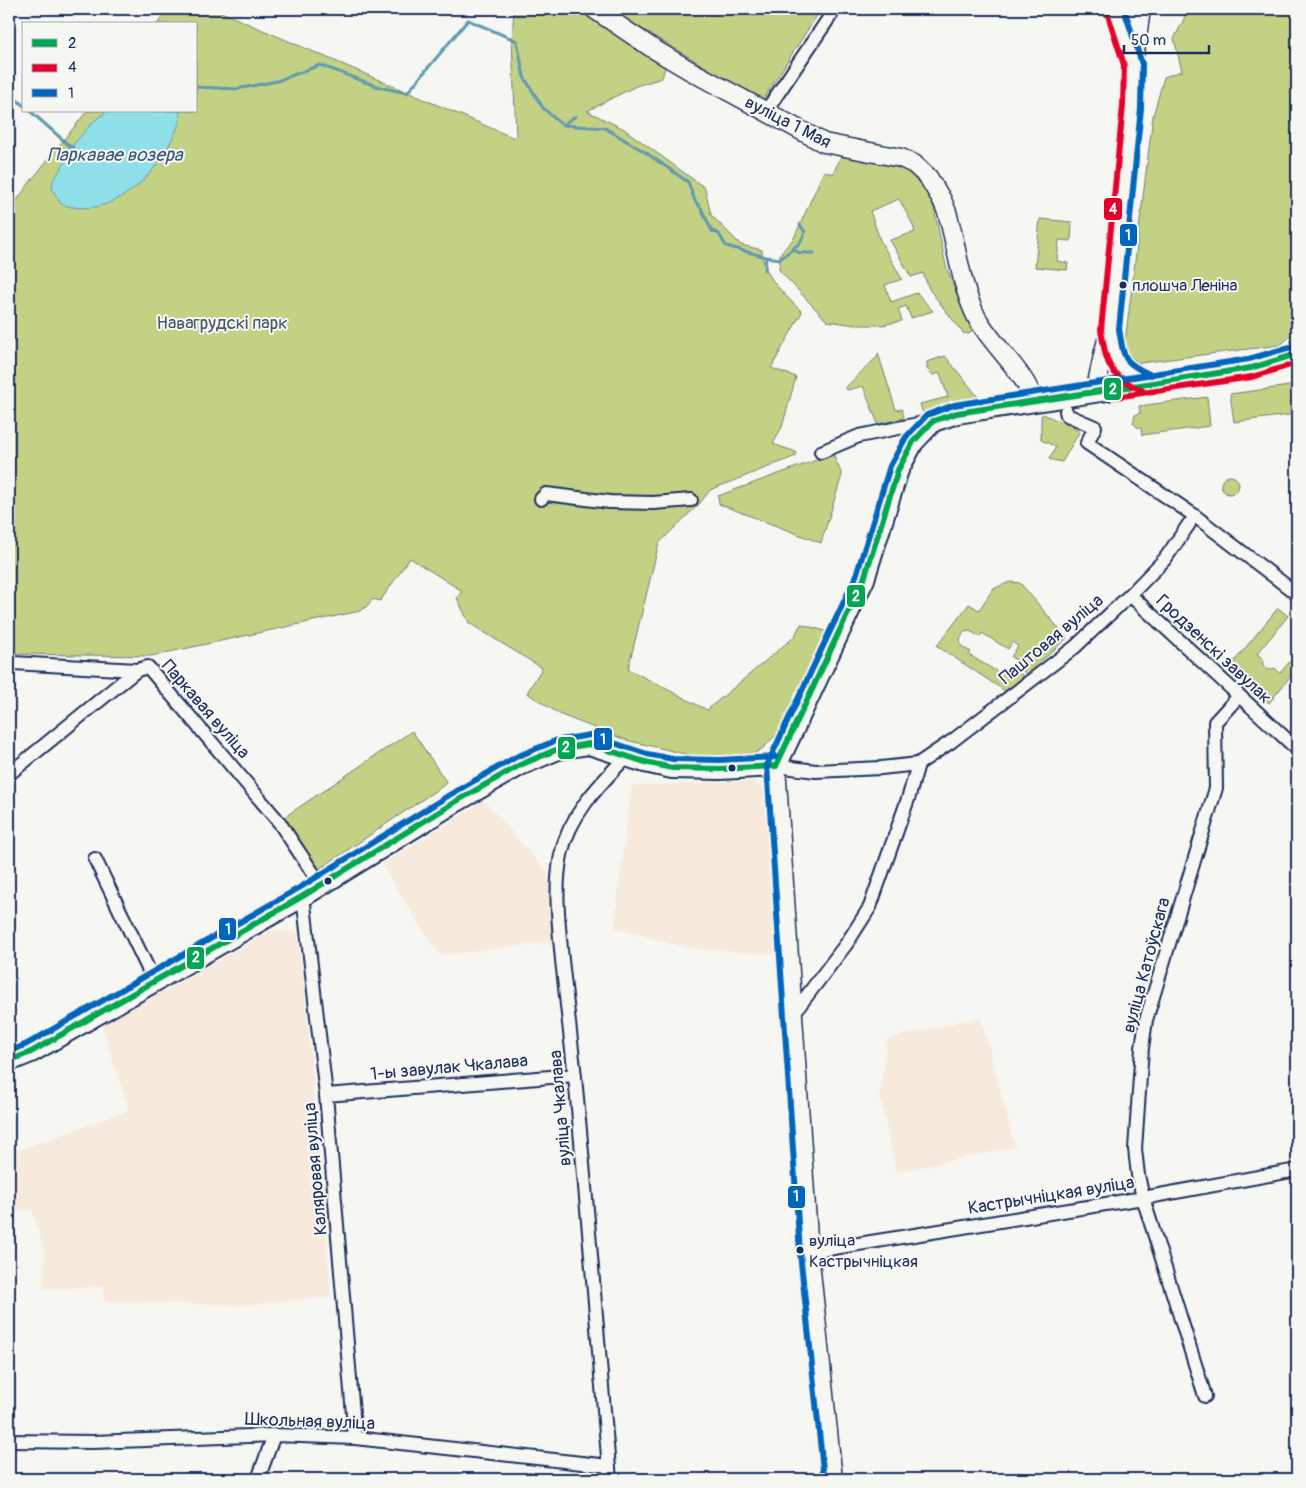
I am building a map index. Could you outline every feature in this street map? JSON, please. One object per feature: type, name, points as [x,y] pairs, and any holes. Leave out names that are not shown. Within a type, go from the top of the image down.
[{"type":"main road","points":[[1251,368],[1297,354]]},
{"type":"main road","points":[[9,1061],[31,1052],[303,896],[454,802],[527,762],[558,749],[589,744],[645,762],[672,768],[720,769],[776,766],[864,579],[898,470],[913,442],[933,421],[957,413],[1251,368],[1288,367],[1297,369]]},
{"type":"street","name":"вуліца 1 Мая","points":[[594,9],[652,48],[824,143],[901,158],[914,164],[928,177],[947,212],[967,295],[976,316],[987,335],[1030,389],[1034,401]]},
{"type":"street","points":[[766,111],[835,9]]},
{"type":"street","points":[[1115,9],[1133,64]]},
{"type":"street","points":[[1095,392],[1110,329],[1132,107],[1133,64],[1141,9]]},
{"type":"street","points":[[1110,329],[1116,362],[1121,370],[1146,383]]},
{"type":"street","points":[[1066,411],[1067,415],[1095,427],[1087,443],[1195,516],[1297,594]]},
{"type":"street","points":[[821,452],[859,436],[933,421]]},
{"type":"street","points":[[541,499],[546,494],[610,502],[653,503],[692,500]]},
{"type":"street","name":"Паштовая вуліца","points":[[776,766],[816,771],[918,764],[952,741],[1075,647],[1130,595],[1165,558],[1190,524]]},
{"type":"street","name":"Гродзенскі завулак","points":[[1130,595],[1297,749]]},
{"type":"street","name":"Паркавая вуліца","points":[[9,660],[13,663],[137,670],[148,668],[279,822],[321,885]]},
{"type":"street","points":[[9,774],[137,670]]},
{"type":"street","name":"вуліца Катоўскага","points":[[1205,1396],[1144,1198],[1138,1175],[1135,1149],[1142,1048],[1146,1020],[1216,788],[1215,722],[1239,696]]},
{"type":"street","name":"вуліца Чкалава","points":[[610,1479],[575,1075],[557,912],[557,883],[561,854],[569,830],[591,795],[627,756]]},
{"type":"street","points":[[793,1014],[847,943],[870,906],[909,796],[918,764]]},
{"type":"street","points":[[776,766],[809,1252],[833,1479]]},
{"type":"street","points":[[95,860],[154,981]]},
{"type":"street","name":"Каляровая вуліца","points":[[303,896],[326,1095],[355,1438]]},
{"type":"street","name":"1-ы завулак Чкалава","points":[[326,1095],[575,1075]]},
{"type":"street","name":"Кастрычніцкая вуліца","points":[[809,1252],[1144,1198],[1297,1170]]},
{"type":"street","points":[[258,1479],[274,1435]]},
{"type":"street","name":"Школьная вуліца","points":[[9,1441],[93,1442],[274,1435],[355,1438],[608,1466]]},
{"type":"shaded area","points":[[752,781],[763,788],[772,801],[781,955],[687,948],[614,928],[631,786]]},
{"type":"shaded area","points":[[484,801],[548,873],[553,942],[440,955],[382,864]]},
{"type":"shaded area","points":[[272,930],[298,932],[311,1058],[331,1297],[241,1305],[104,1301],[103,1287],[43,1288],[45,1253],[32,1210],[9,1213],[9,1154],[129,1110],[102,1026]]},
{"type":"shaded area","points":[[981,1017],[1015,1147],[896,1172],[880,1096],[887,1039]]},
{"type":"green space","name":"Навагрудскі парк","points":[[169,9],[214,9],[514,138],[516,135],[512,41],[514,9],[580,9],[666,64],[662,78],[636,86],[587,111],[624,129],[705,188],[711,215],[741,245],[762,250],[763,260],[770,277],[802,312],[771,368],[796,377],[782,427],[773,444],[796,452],[796,456],[710,490],[700,503],[659,543],[628,669],[707,710],[794,637],[801,624],[828,632],[778,733],[763,748],[745,759],[719,762],[626,740],[561,715],[527,693],[542,668],[469,623],[457,598],[462,591],[410,558],[380,601],[373,599],[360,611],[151,656],[15,654],[9,650],[9,212],[30,182],[86,112],[198,112],[198,22],[159,22]]},
{"type":"green space","points":[[609,9],[821,9],[762,101]]},
{"type":"green space","points":[[1186,9],[1297,9],[1297,331],[1280,345],[1139,363],[1124,351],[1153,116],[1164,77],[1182,71],[1174,39],[1184,19]]},
{"type":"green space","points":[[842,154],[899,162],[922,182],[934,208],[946,266],[973,330],[969,334],[963,333],[929,289],[923,273],[911,277],[890,240],[915,232],[899,199],[870,211],[880,240],[902,279],[885,285],[891,302],[917,293],[933,311],[911,318],[906,306],[898,309],[902,321],[882,325],[856,325],[827,321],[779,270],[780,254],[794,238],[824,171],[833,174]]},
{"type":"green space","points":[[1040,219],[1072,222],[1071,241],[1059,240],[1057,261],[1068,263],[1067,270],[1035,267]]},
{"type":"green space","points":[[878,353],[896,410],[902,409],[904,418],[878,424],[863,386],[848,390],[845,388],[878,356]]},
{"type":"green space","points":[[945,356],[979,398],[923,413],[920,404],[948,397],[940,373],[933,375],[927,369],[927,362]]},
{"type":"green space","points":[[1297,385],[1297,414],[1234,422],[1230,394]]},
{"type":"green space","points":[[1207,397],[1210,426],[1142,435],[1141,428],[1133,423],[1135,415],[1140,413],[1139,406]]},
{"type":"green space","points":[[1043,414],[1080,431],[1062,462],[1049,459],[1055,446],[1041,440],[1041,416]]},
{"type":"green space","points":[[833,454],[842,475],[821,543],[719,504],[718,496]]},
{"type":"green space","points":[[1230,476],[1236,479],[1239,485],[1236,491],[1230,494],[1224,491],[1221,485],[1224,479]]},
{"type":"green space","points":[[1010,582],[1020,583],[1067,638],[1027,674],[1014,665],[1016,660],[1011,657],[1018,646],[1012,642],[1008,649],[982,633],[980,637],[970,631],[964,632],[960,639],[961,646],[971,652],[969,655],[1001,674],[1004,670],[1009,673],[1012,668],[1025,677],[1008,693],[937,646],[969,604],[979,610],[993,589]]},
{"type":"green space","points":[[1278,608],[1288,616],[1257,654],[1263,659],[1263,665],[1268,670],[1275,668],[1280,673],[1297,653],[1297,668],[1269,703],[1228,669]]},
{"type":"green space","points":[[412,731],[447,783],[318,870],[283,818]]},
{"type":"water","name":"Паркавае возера","points":[[106,112],[179,112],[180,118],[165,152],[155,167],[143,181],[129,192],[113,201],[97,206],[79,208],[61,204],[52,189],[53,181],[65,162],[71,147],[93,122]]},
{"type":"waterway","points":[[198,87],[237,89],[277,81],[320,65],[379,87],[407,93],[468,20],[517,41],[524,77],[543,108],[562,125],[605,128],[645,152],[688,182],[695,201],[701,208],[712,231],[719,234],[726,246],[766,257],[765,270]]},
{"type":"waterway","points":[[9,93],[22,104]]},
{"type":"waterway","points":[[31,112],[73,147]]},
{"type":"waterway","points":[[562,125],[576,116]]},
{"type":"waterway","points":[[766,257],[780,259],[800,243],[805,232],[800,225]]},
{"type":"waterway","points":[[792,249],[800,253],[814,253]]},
{"type":"transit line","name":"1","points":[[1124,9],[1142,64],[1141,108],[1119,329],[1126,358],[1134,366],[1151,375]]},
{"type":"transit line","name":"4","points":[[1107,12],[1124,65],[1123,106],[1101,330],[1105,352],[1111,368],[1123,380],[1143,391]]},
{"type":"transit line","name":"1","points":[[824,1479],[800,1253],[767,765],[856,576],[890,466],[906,437],[927,415],[954,405],[1249,359],[1294,346]]},
{"type":"transit line","name":"2","points":[[776,766],[864,579],[898,470],[913,442],[933,421],[957,413],[1251,368],[1297,354]]},
{"type":"transit line","name":"4","points":[[1115,397],[1252,377],[1297,363]]},
{"type":"transit line","name":"1","points":[[9,1052],[27,1044],[299,888],[451,794],[516,757],[555,741],[590,735],[647,754],[673,759],[720,760],[776,757]]},
{"type":"transit line","name":"2","points":[[9,1061],[31,1052],[303,896],[455,802],[520,765],[558,749],[589,744],[645,762],[672,768],[720,769],[776,766]]},
{"type":"place","name":"плошча Леніна","points":[[1123,285]]},
{"type":"place","name":"вуліца Кастрычніцкая","points":[[800,1250]]}]
